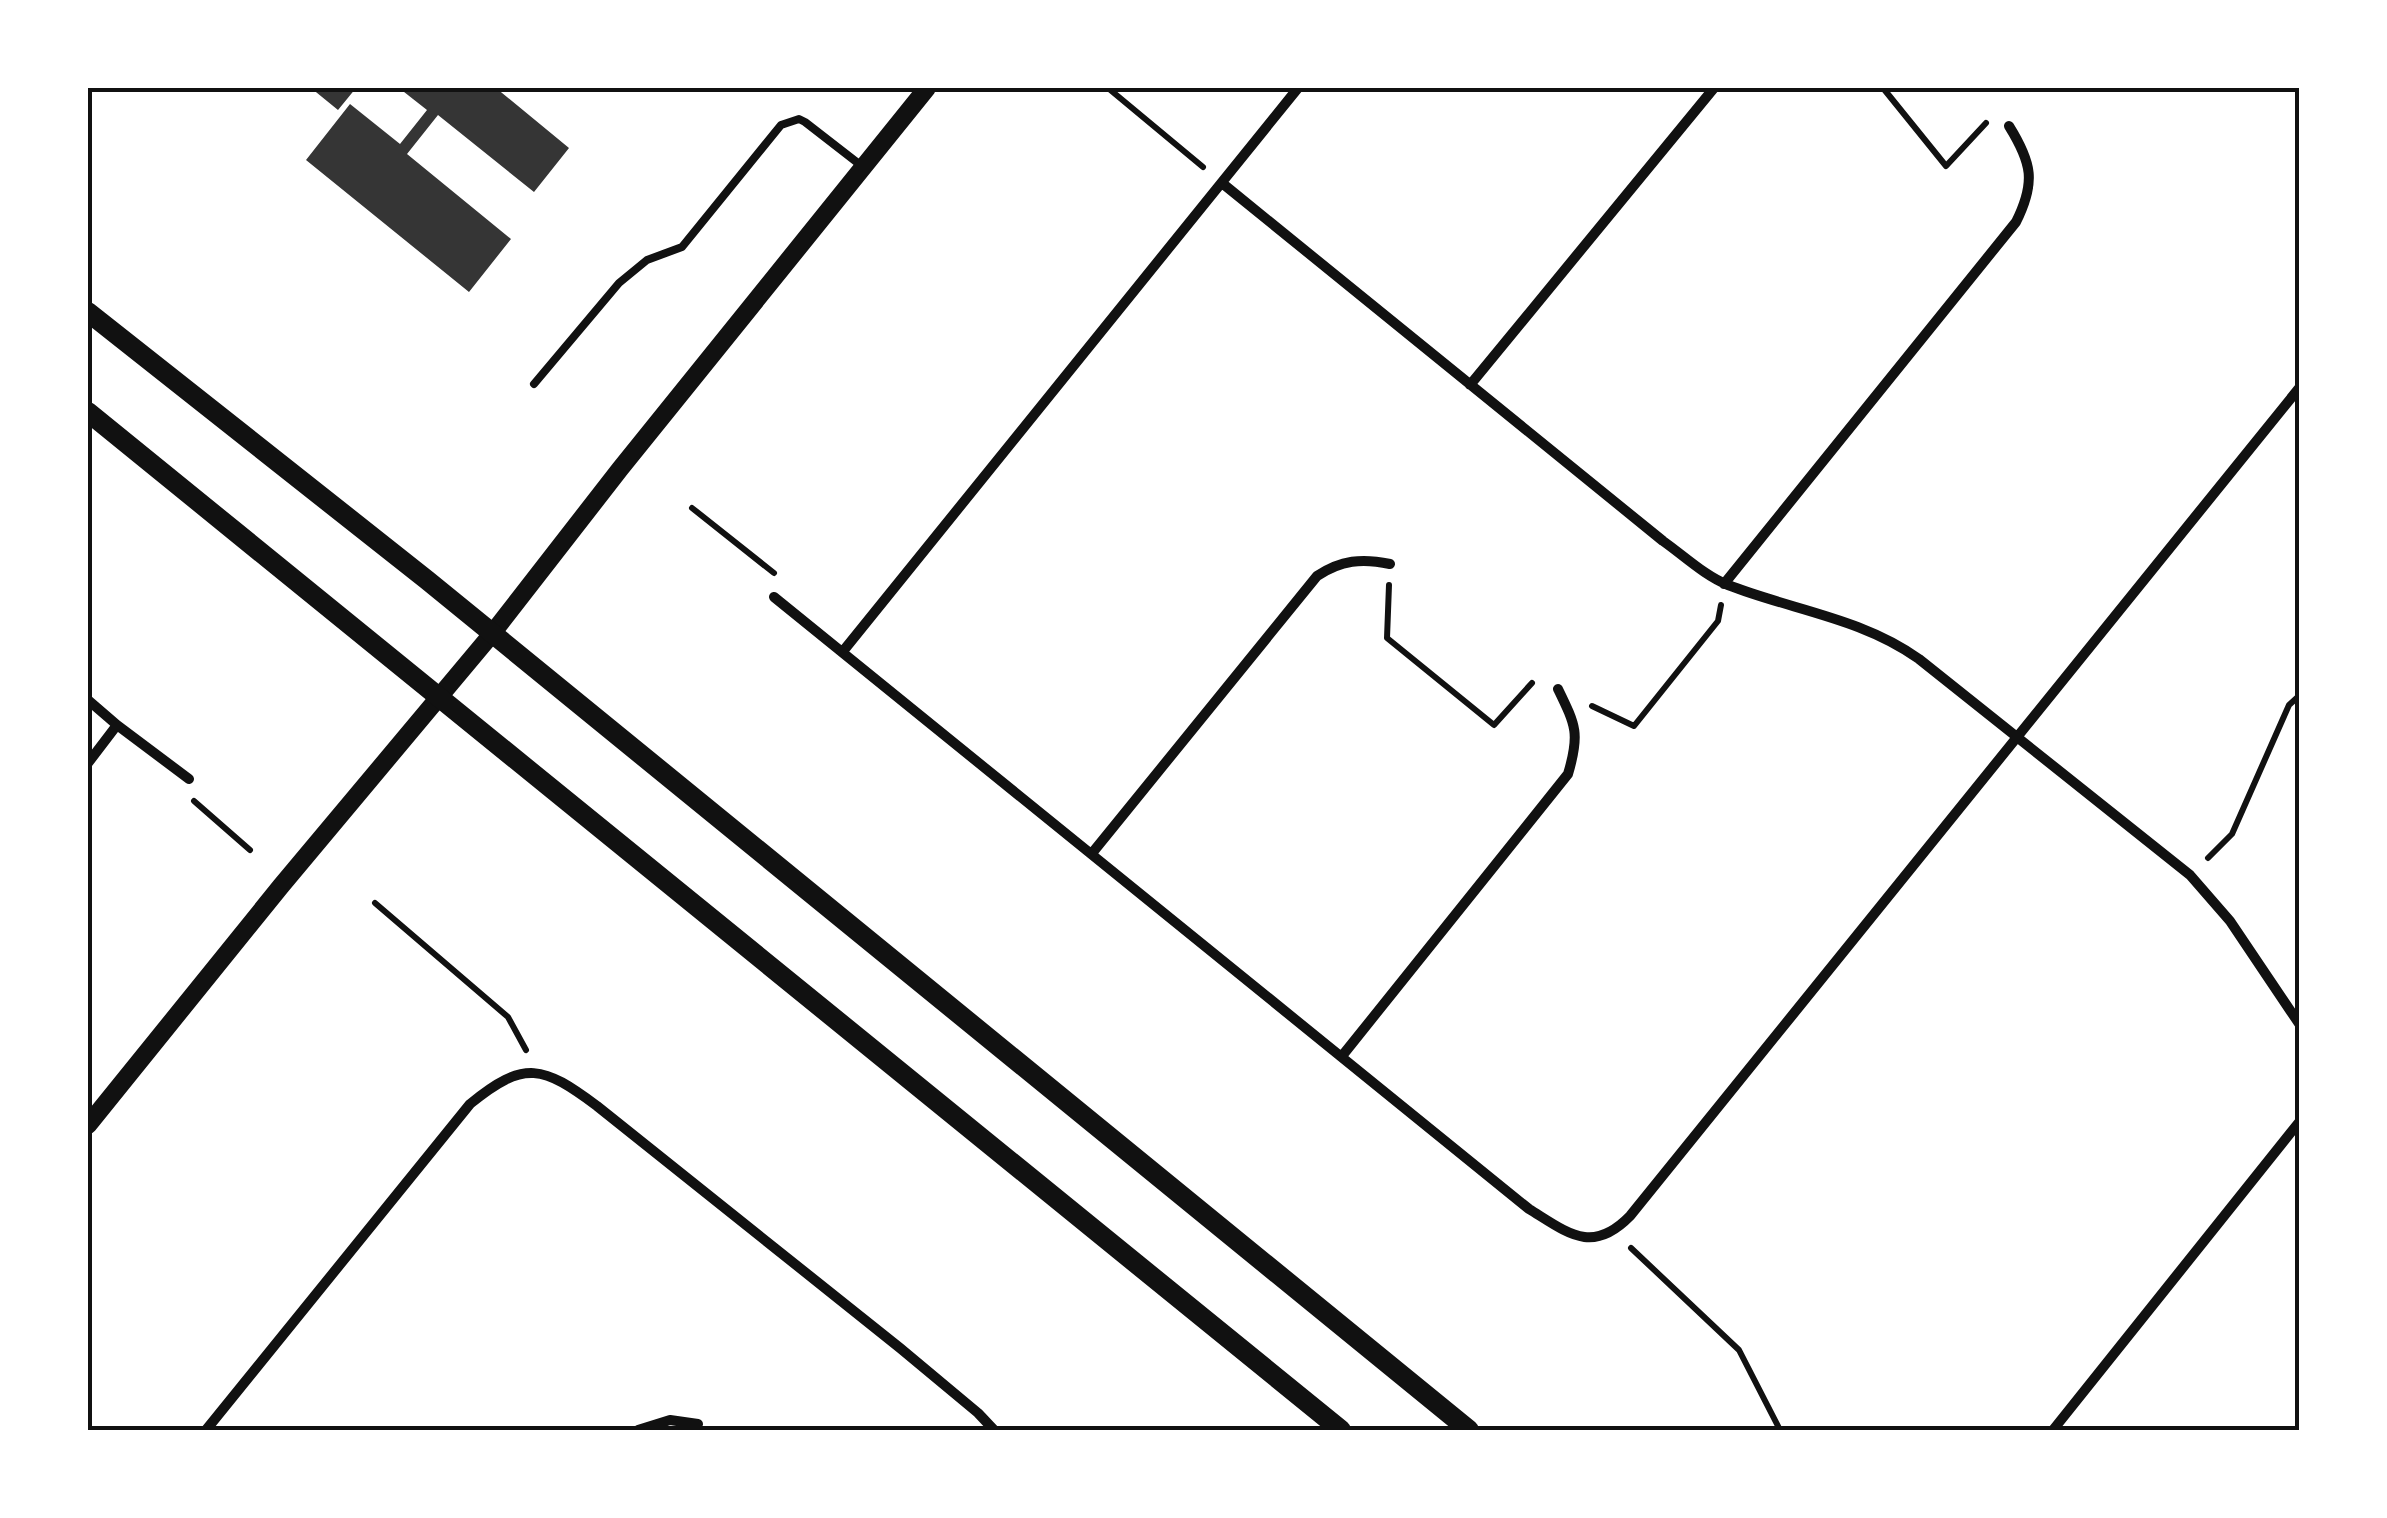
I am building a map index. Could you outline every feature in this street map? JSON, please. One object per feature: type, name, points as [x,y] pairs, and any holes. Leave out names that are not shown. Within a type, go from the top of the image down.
[{"type":"main road","points":[[88,312],[491,634],[1470,1430]]},
{"type":"main road","points":[[88,412],[1341,1430]]},
{"type":"street","points":[[88,1125],[491,634],[928,88]]},
{"type":"street","points":[[844,650],[1298,88]]},
{"type":"street","points":[[1470,385],[1714,88]]},
{"type":"street","points":[[1724,584],[2016,222],[2027,200],[2030,175],[2026,152],[2009,126]]},
{"type":"street","points":[[1222,183],[1663,541],[1724,584],[1890,638],[2016,736],[2190,876],[2230,921],[2300,1025]]},
{"type":"street","points":[[774,597],[1529,1209],[1570,1235],[1596,1239],[1616,1231],[1630,1216],[2300,387]]},
{"type":"street","points":[[1093,852],[1317,576],[1345,562],[1365,559],[1390,564]]},
{"type":"street","points":[[1342,1056],[1568,774],[1577,744],[1573,720],[1558,688]]},
{"type":"street","points":[[88,700],[188,779]]},
{"type":"street","points":[[88,763],[118,725]]},
{"type":"street","points":[[206,1430],[470,1104],[514,1074],[537,1072],[566,1083],[597,1106],[900,1348],[994,1430]]},
{"type":"street","points":[[2053,1430],[2300,1121]]},
{"type":"street","points":[[638,1430],[670,1420],[698,1424]]},
{"type":"lane","points":[[534,384],[619,283],[646,260],[682,246],[781,125],[799,119],[805,122],[863,167]]},
{"type":"path","points":[[1108,88],[1222,183]]},
{"type":"path","points":[[1882,88],[1946,166],[1994,114],[2009,126]]},
{"type":"path","points":[[692,508],[779,577],[774,597]]},
{"type":"path","points":[[1390,564],[1387,638],[1494,725],[1540,674],[1558,688],[1634,726],[1718,621],[1724,584]]},
{"type":"path","points":[[2190,876],[2232,834],[2289,705],[2300,696]]},
{"type":"path","points":[[188,779],[180,790],[250,850]]},
{"type":"path","points":[[375,903],[508,1017],[537,1072]]},
{"type":"path","points":[[1616,1231],[1655,1274],[1739,1350],[1780,1430]]},
{"type":"building","points":[[311,88],[356,88],[338,110]]},
{"type":"building","points":[[399,88],[496,88],[569,148],[534,192],[438,115],[407,154],[511,239],[469,292],[306,160],[350,104],[400,144],[427,110]]}]
